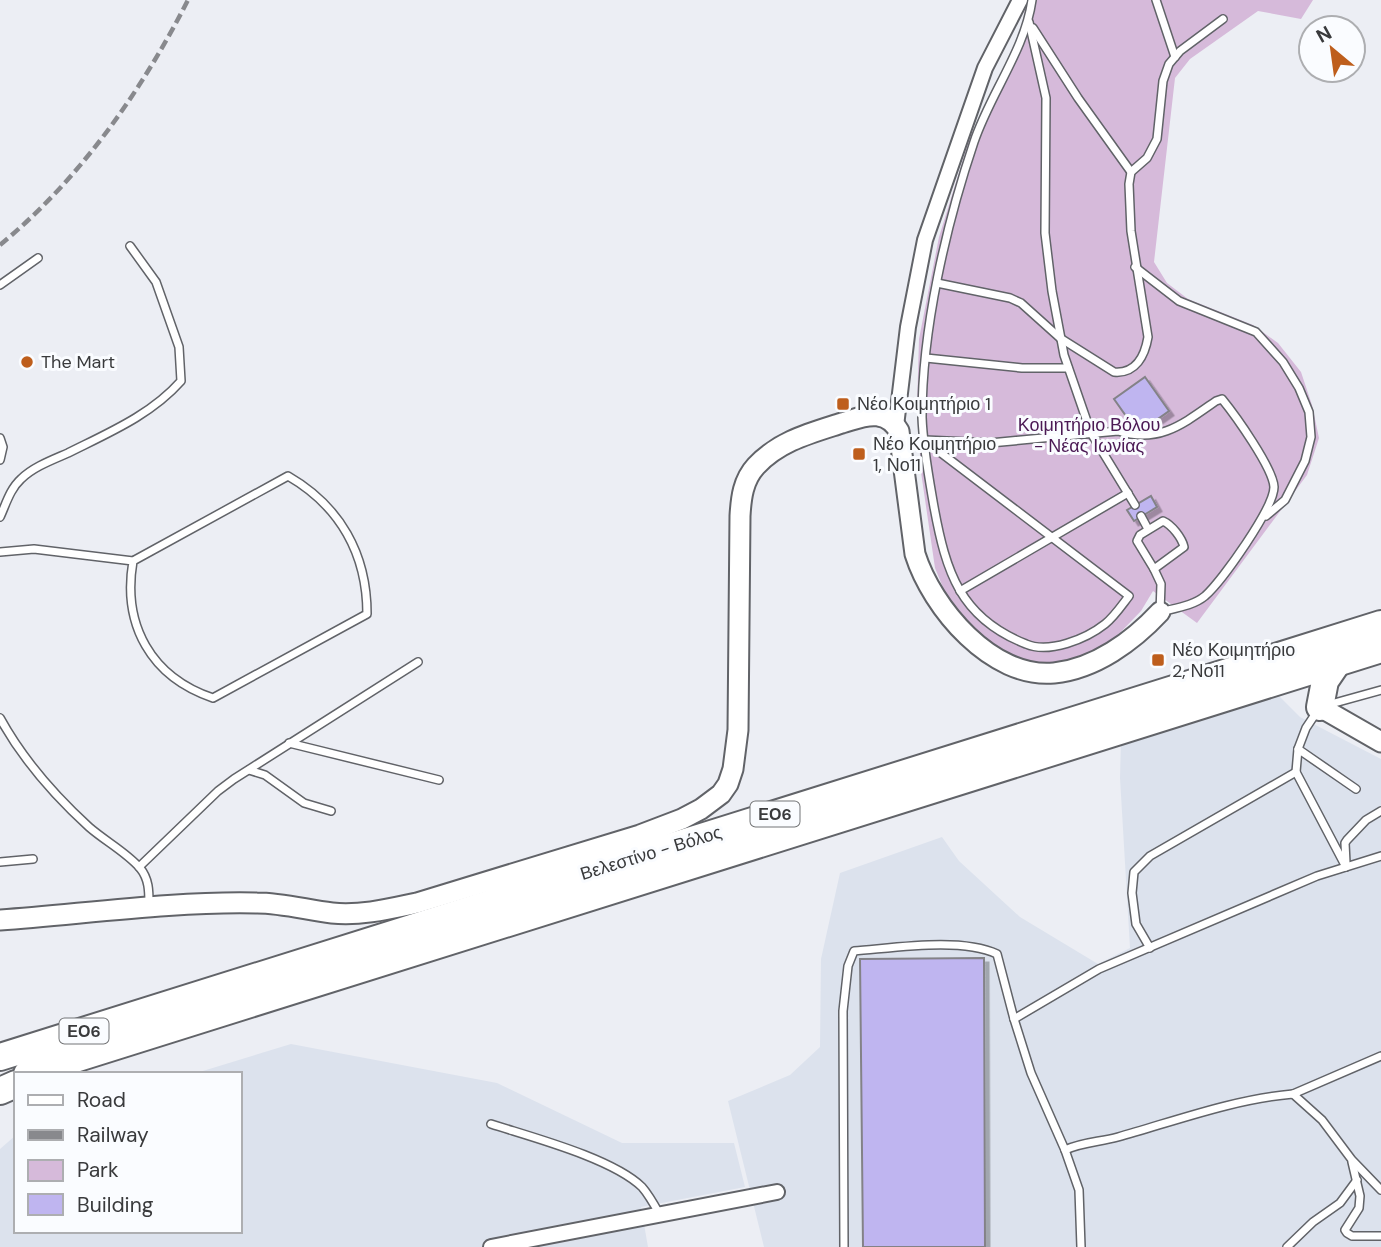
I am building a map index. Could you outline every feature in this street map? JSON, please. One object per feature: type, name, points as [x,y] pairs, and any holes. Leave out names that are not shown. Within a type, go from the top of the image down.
[{"type":"highway","name":"Βελεστίνο - Βόλος","points":[[0,1057],[1381,624]]},
{"type":"highway","name":"Βελεστίνο - Βόλος","points":[[33,1072],[1381,649]]},
{"type":"highway","points":[[1321,707],[1325,681],[1338,662]]},
{"type":"highway","points":[[1288,677],[1321,707]]},
{"type":"highway","points":[[51,1072],[98,1052]]},
{"type":"street","points":[[1020,0],[985,68],[925,240],[908,327],[897,426],[903,449],[915,554],[920,569],[942,606],[967,635],[1007,663],[1030,671],[1067,671],[1100,658],[1127,642],[1160,612]]},
{"type":"street","points":[[0,920],[258,902],[334,913],[393,909],[639,835],[701,809],[729,784],[736,752],[740,660],[740,516],[741,495],[747,480],[755,467],[773,451],[807,434],[872,416],[883,416],[897,426]]},
{"type":"street","points":[[1321,707],[1381,742]]},
{"type":"street","points":[[491,1247],[777,1192]]},
{"type":"lane","points":[[924,439],[1129,596],[1107,623],[1092,632],[1054,646],[1031,646],[985,624],[960,591],[951,571],[936,518],[924,439],[922,409],[926,358],[948,227],[974,142],[1029,21],[1032,0]]},
{"type":"lane","points":[[1156,0],[1175,57]]},
{"type":"lane","points":[[937,283],[1010,298],[1021,303],[1060,338],[1114,372],[1121,373],[1132,368],[1145,353],[1149,337],[1130,231],[1131,172],[1147,158],[1157,139],[1164,71],[1175,57],[1223,19]]},
{"type":"lane","points":[[1029,21],[1077,98],[1131,172]]},
{"type":"lane","points":[[1029,21],[1046,98],[1045,233],[1060,338],[1091,433],[1135,505]]},
{"type":"lane","points":[[0,517],[11,491],[21,479],[38,467],[121,427],[169,395],[181,381],[179,347],[156,282],[130,246]]},
{"type":"lane","points":[[0,285],[38,258]]},
{"type":"lane","points":[[1135,267],[1179,301],[1256,332],[1283,362],[1299,388],[1309,412],[1311,437],[1305,461],[1285,500],[1263,519],[1205,596],[1189,605],[1160,612],[1161,584],[1137,541],[1148,529],[1165,522],[1184,545],[1182,550],[1154,569]]},
{"type":"lane","points":[[926,358],[1022,368],[1068,368]]},
{"type":"lane","points":[[924,439],[990,443],[1091,433],[1118,432],[1135,437],[1152,436],[1169,431],[1216,401],[1222,400],[1265,463],[1274,484],[1273,497],[1263,519]]},
{"type":"lane","points":[[0,438],[3,447],[0,460]]},
{"type":"lane","points":[[0,552],[34,550],[133,561],[288,476],[329,507],[349,535],[359,557],[365,581],[367,614],[213,698],[174,679],[154,659],[146,646],[139,633],[131,605],[133,561]]},
{"type":"lane","points":[[960,591],[1128,493]]},
{"type":"lane","points":[[1141,516],[1148,529]]},
{"type":"lane","points":[[139,867],[218,791],[418,662]]},
{"type":"lane","points":[[1346,867],[1296,772],[1298,749],[1306,728],[1321,707],[1381,690]]},
{"type":"lane","points":[[0,718],[13,742],[44,782],[90,827],[139,867],[148,884],[149,908]]},
{"type":"lane","points":[[289,743],[439,780]]},
{"type":"lane","points":[[1298,749],[1356,789]]},
{"type":"lane","points":[[249,770],[265,775],[304,803],[331,811]]},
{"type":"lane","points":[[1150,948],[1136,924],[1132,893],[1134,872],[1150,856],[1296,772]]},
{"type":"lane","points":[[1346,867],[1347,839],[1366,820],[1381,810]]},
{"type":"lane","points":[[1014,1019],[1099,969],[1317,876],[1381,856]]},
{"type":"lane","points":[[0,862],[33,859]]},
{"type":"lane","points":[[844,1247],[844,1011],[848,966],[854,951],[937,945],[985,949],[996,954],[1031,1073],[1065,1150],[1079,1190],[1082,1247]]},
{"type":"lane","points":[[1065,1150],[1077,1144],[1113,1138],[1225,1107],[1270,1096],[1293,1094],[1381,1056]]},
{"type":"lane","points":[[1293,1094],[1322,1120],[1352,1160],[1381,1190]]},
{"type":"lane","points":[[491,1124],[558,1145],[615,1169],[643,1189],[661,1215]]},
{"type":"lane","points":[[1352,1160],[1360,1196],[1359,1208],[1346,1226],[1347,1233],[1352,1236],[1381,1236]]},
{"type":"lane","points":[[1287,1247],[1340,1203],[1357,1180]]},
{"type":"shaded area","points":[[1277,694],[1300,717],[1381,759],[1381,1247],[764,1247],[728,1101],[790,1075],[820,1047],[821,959],[840,873],[942,837],[959,861],[1020,917],[1098,964],[1130,948],[1120,778],[1121,741]]},
{"type":"shaded area","points":[[291,1044],[497,1083],[622,1143],[734,1143],[745,1187],[641,1207],[648,1247],[0,1247],[0,1149],[14,1137],[14,1233],[242,1233],[242,1072],[200,1072]]},
{"type":"green space","name":"Κοιμητήριο Βόλου - Νέας Ιωνίας","points":[[1027,0],[1313,0],[1304,14],[1297,14],[1297,18],[1258,11],[1190,59],[1175,78],[1154,262],[1167,283],[1188,299],[1253,325],[1278,343],[1301,372],[1319,438],[1307,475],[1197,623],[1153,591],[1141,611],[1113,640],[1095,653],[1073,662],[1046,667],[1013,658],[986,643],[949,602],[935,568],[921,472],[917,407],[919,339],[939,237],[970,137],[1021,32]]},
{"type":"building","points":[[1145,377],[1169,411],[1138,433],[1114,399]]},
{"type":"building","points":[[1151,496],[1157,507],[1134,521],[1127,510]]},
{"type":"building","points":[[984,958],[985,1247],[863,1247],[860,959]]},
{"type":"railway","points":[[0,245],[57,192],[106,132],[150,68],[188,0]]},
{"type":"place","name":"The Mart","points":[[27,362]]},
{"type":"place","name":"Νέο Κοιμητήριο 1","points":[[843,404]]},
{"type":"place","name":"Νέο Κοιμητήριο 1, Νο11","points":[[859,454]]},
{"type":"place","name":"Νέο Κοιμητήριο 2, Νο11","points":[[1158,660]]}]
